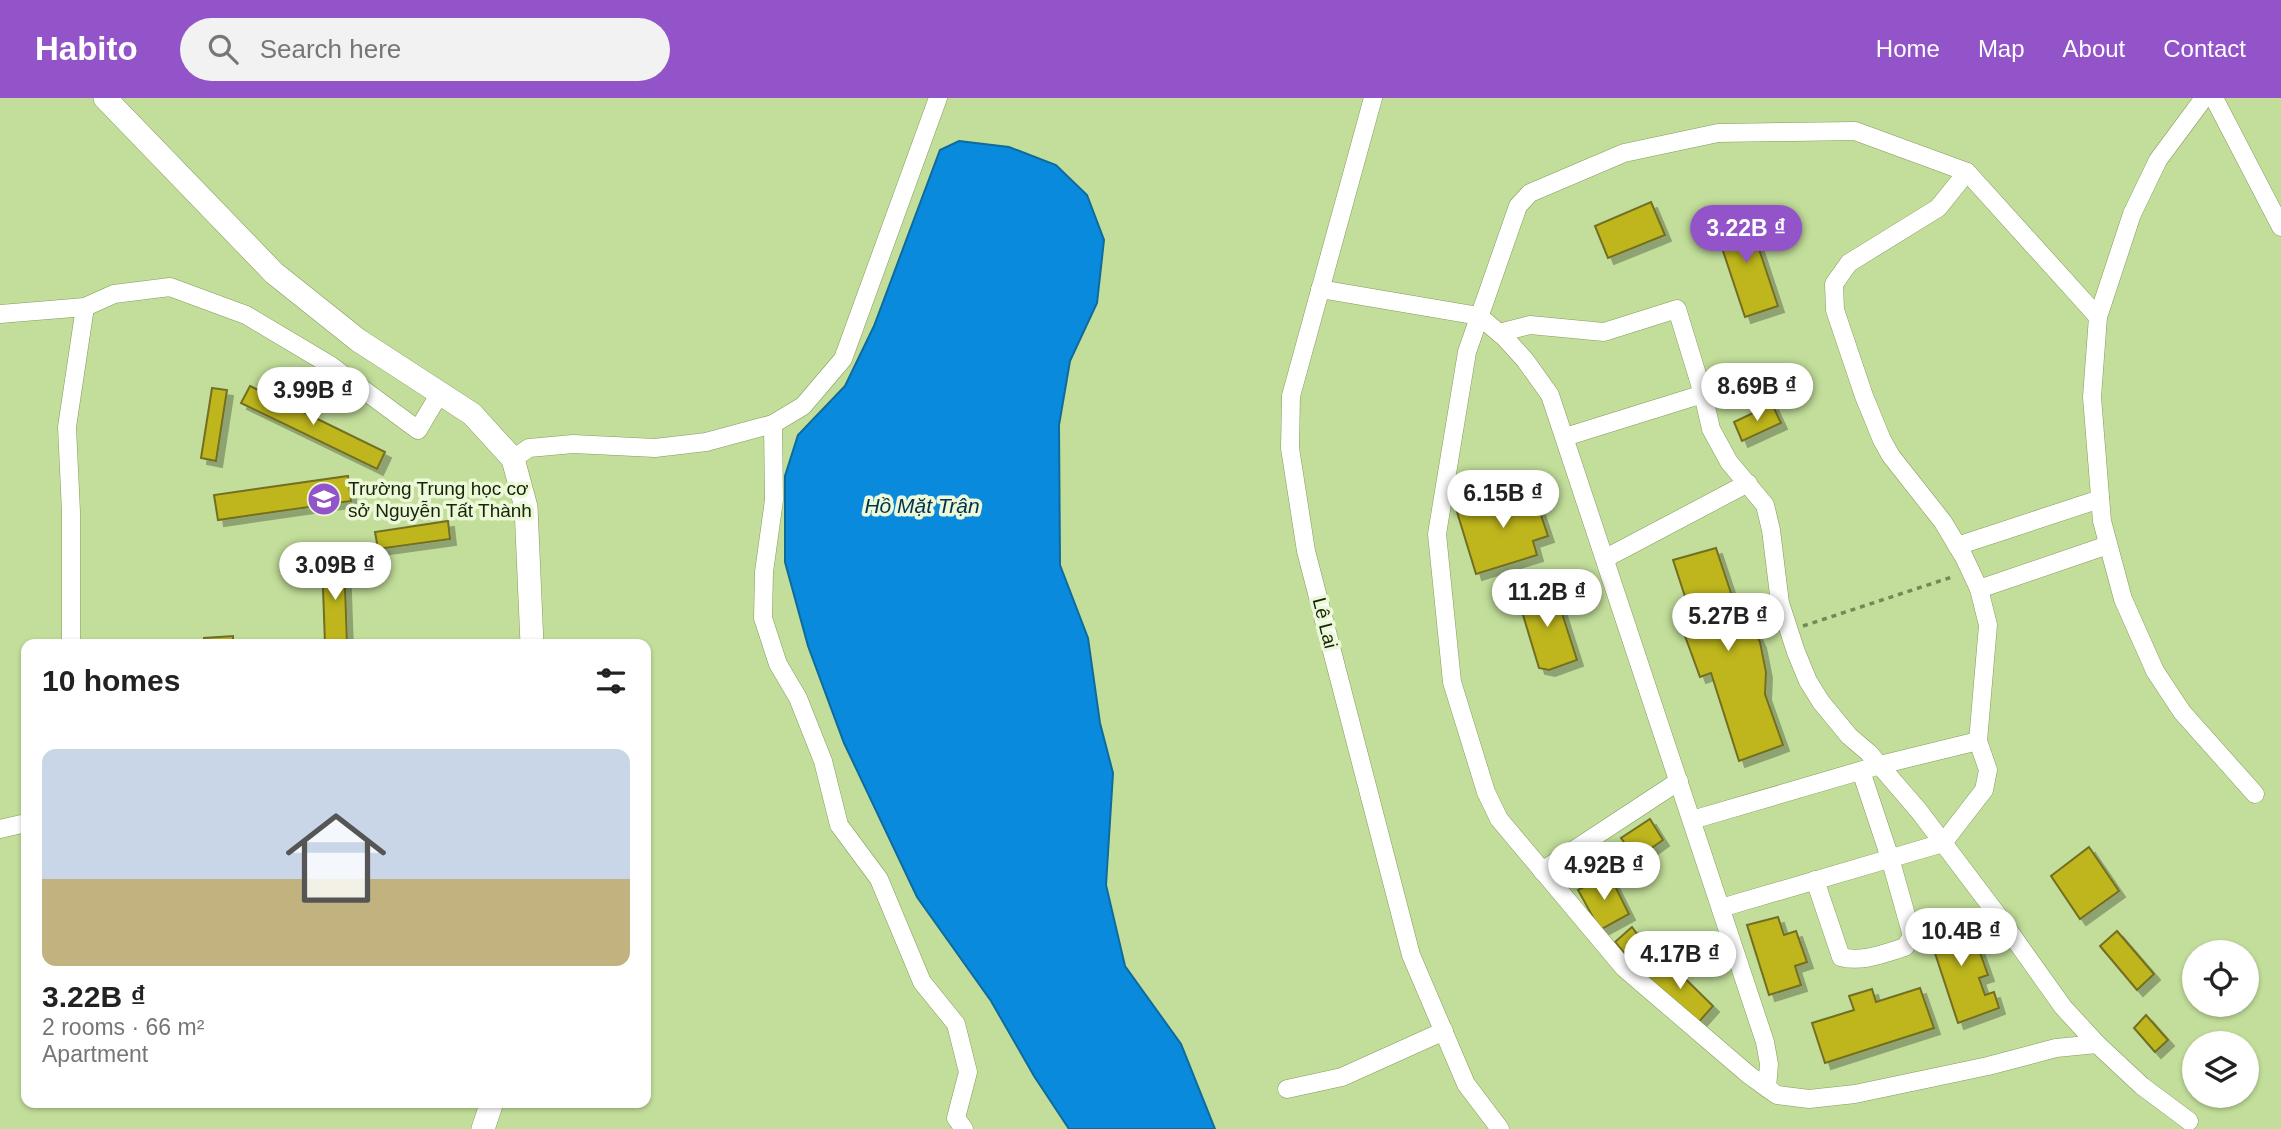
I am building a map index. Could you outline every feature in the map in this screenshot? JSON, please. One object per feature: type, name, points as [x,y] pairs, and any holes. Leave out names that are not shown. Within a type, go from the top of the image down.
[{"type":"main road","points":[[105,98],[274,273],[358,340],[471,414],[513,460],[526,507],[532,639]]},
{"type":"main road","points":[[483,1129],[490,1108]]},
{"type":"street","points":[[513,460],[529,449],[573,444],[655,448],[706,442],[773,424],[803,406],[842,359],[938,98]]},
{"type":"street","name":"Lê Lai","points":[[1373,98],[1291,396],[1290,448],[1306,551],[1411,954],[1466,1084],[1500,1129]]},
{"type":"street","points":[[2204,98],[2158,160],[2132,214],[2098,317],[2092,397],[2100,499],[2108,545],[2123,599],[2155,671],[2182,712],[2255,794]]},
{"type":"street","points":[[2214,98],[2281,227]]},
{"type":"street","points":[[2097,1044],[2056,1048],[1988,1066],[1855,1094],[1810,1098],[1777,1095],[1749,1075],[1625,968],[1499,819],[1486,792],[1452,682],[1437,534],[1467,352],[1504,241],[1523,199],[1530,193],[1624,153],[1718,133],[1855,131],[1967,172],[2098,317]]},
{"type":"street","points":[[1721,908],[1943,843],[1984,790],[1988,770],[1979,741],[1988,625],[1979,589],[1943,522],[1891,456],[1882,440],[1843,335],[1833,296],[1834,284],[1849,263],[1938,208],[1967,172]]},
{"type":"street","points":[[0,314],[85,307],[114,294],[170,287],[246,315],[330,365],[418,430],[440,393]]},
{"type":"street","points":[[1320,289],[1479,316],[1499,333],[1541,379],[1565,437],[1606,558],[1765,1042],[1769,1064],[1768,1088]]},
{"type":"street","points":[[71,639],[71,512],[67,427],[85,307]]},
{"type":"street","points":[[1499,333],[1530,325],[1604,332],[1677,309],[1711,429],[1729,462],[1765,505],[1771,530],[1780,603],[1808,681],[1821,702],[1849,736],[1880,765],[1943,843],[2000,917],[2063,1007],[2141,1086],[2190,1126]]},
{"type":"street","points":[[1565,437],[1703,394]]},
{"type":"street","points":[[773,424],[774,500],[764,572],[763,618],[778,664],[798,698],[823,761],[839,825],[879,879],[922,982],[956,1024],[968,1072],[956,1118],[964,1129]]},
{"type":"street","points":[[1606,558],[1748,483]]},
{"type":"street","points":[[1957,546],[2100,499]]},
{"type":"street","points":[[1979,589],[2108,545]]},
{"type":"street","points":[[1692,820],[1880,765],[1979,741]]},
{"type":"street","points":[[1815,880],[1842,957],[1850,960],[1862,959],[1905,947],[1912,936],[1861,771]]},
{"type":"street","points":[[1542,871],[1679,781]]},
{"type":"street","points":[[0,830],[21,824]]},
{"type":"street","points":[[1287,1089],[1342,1077],[1444,1031]]},
{"type":"path","points":[[1788,631],[1970,572]]},
{"type":"water","name":"Hồ Mặt Trận","points":[[959,141],[1009,147],[1056,165],[1087,195],[1104,240],[1097,303],[1070,361],[1059,425],[1060,565],[1088,638],[1100,723],[1113,773],[1106,885],[1125,966],[1181,1044],[1215,1129],[1069,1129],[1034,1076],[991,1001],[917,897],[844,743],[808,646],[785,562],[785,476],[798,435],[845,386],[874,326],[940,150]]},
{"type":"building","points":[[1651,202],[1665,235],[1608,258],[1595,226]]},
{"type":"building","points":[[1747,213],[1778,306],[1745,317],[1714,224]]},
{"type":"building","points":[[250,386],[385,452],[377,469],[241,403]]},
{"type":"building","points":[[212,388],[227,390],[216,461],[201,458]]},
{"type":"building","points":[[1772,404],[1781,423],[1742,441],[1734,422]]},
{"type":"building","points":[[348,476],[351,501],[218,520],[214,495]]},
{"type":"building","points":[[1532,488],[1548,536],[1533,541],[1537,555],[1476,574],[1457,512]]},
{"type":"building","points":[[448,521],[450,539],[378,549],[375,532]]},
{"type":"building","points":[[1716,548],[1733,599],[1747,615],[1760,642],[1766,672],[1765,694],[1783,745],[1739,761],[1711,673],[1700,677],[1685,636],[1697,633],[1673,560]]},
{"type":"building","points":[[344,559],[347,639],[325,639],[322,560]]},
{"type":"building","points":[[1553,585],[1577,660],[1549,670],[1539,668],[1520,605],[1526,594]]},
{"type":"building","points":[[233,636],[233,639],[204,638]]},
{"type":"building","points":[[1650,819],[1663,840],[1636,859],[1621,838]]},
{"type":"building","points":[[2089,847],[2119,891],[2080,919],[2051,876]]},
{"type":"building","points":[[1609,874],[1629,914],[1600,930],[1578,890]]},
{"type":"building","points":[[1968,914],[1973,928],[1966,930],[1972,949],[1978,947],[1988,975],[1979,978],[1985,995],[1994,992],[1999,1008],[1958,1023],[1926,926]]},
{"type":"building","points":[[1778,917],[1784,935],[1796,931],[1807,962],[1795,966],[1801,985],[1769,995],[1747,925]]},
{"type":"building","points":[[1632,927],[1642,941],[1627,956],[1615,942]]},
{"type":"building","points":[[2117,931],[2154,974],[2137,990],[2100,946]]},
{"type":"building","points":[[1665,959],[1713,1006],[1697,1024],[1647,977]]},
{"type":"building","points":[[1920,988],[1934,1028],[1825,1063],[1812,1023],[1854,1010],[1849,996],[1872,989],[1876,1002]]},
{"type":"building","points":[[2146,1015],[2168,1040],[2155,1052],[2134,1028]]},
{"type":"place","name":"Trường Trung học cơ sở Nguyễn Tất Thành","points":[[324,499]]}]
